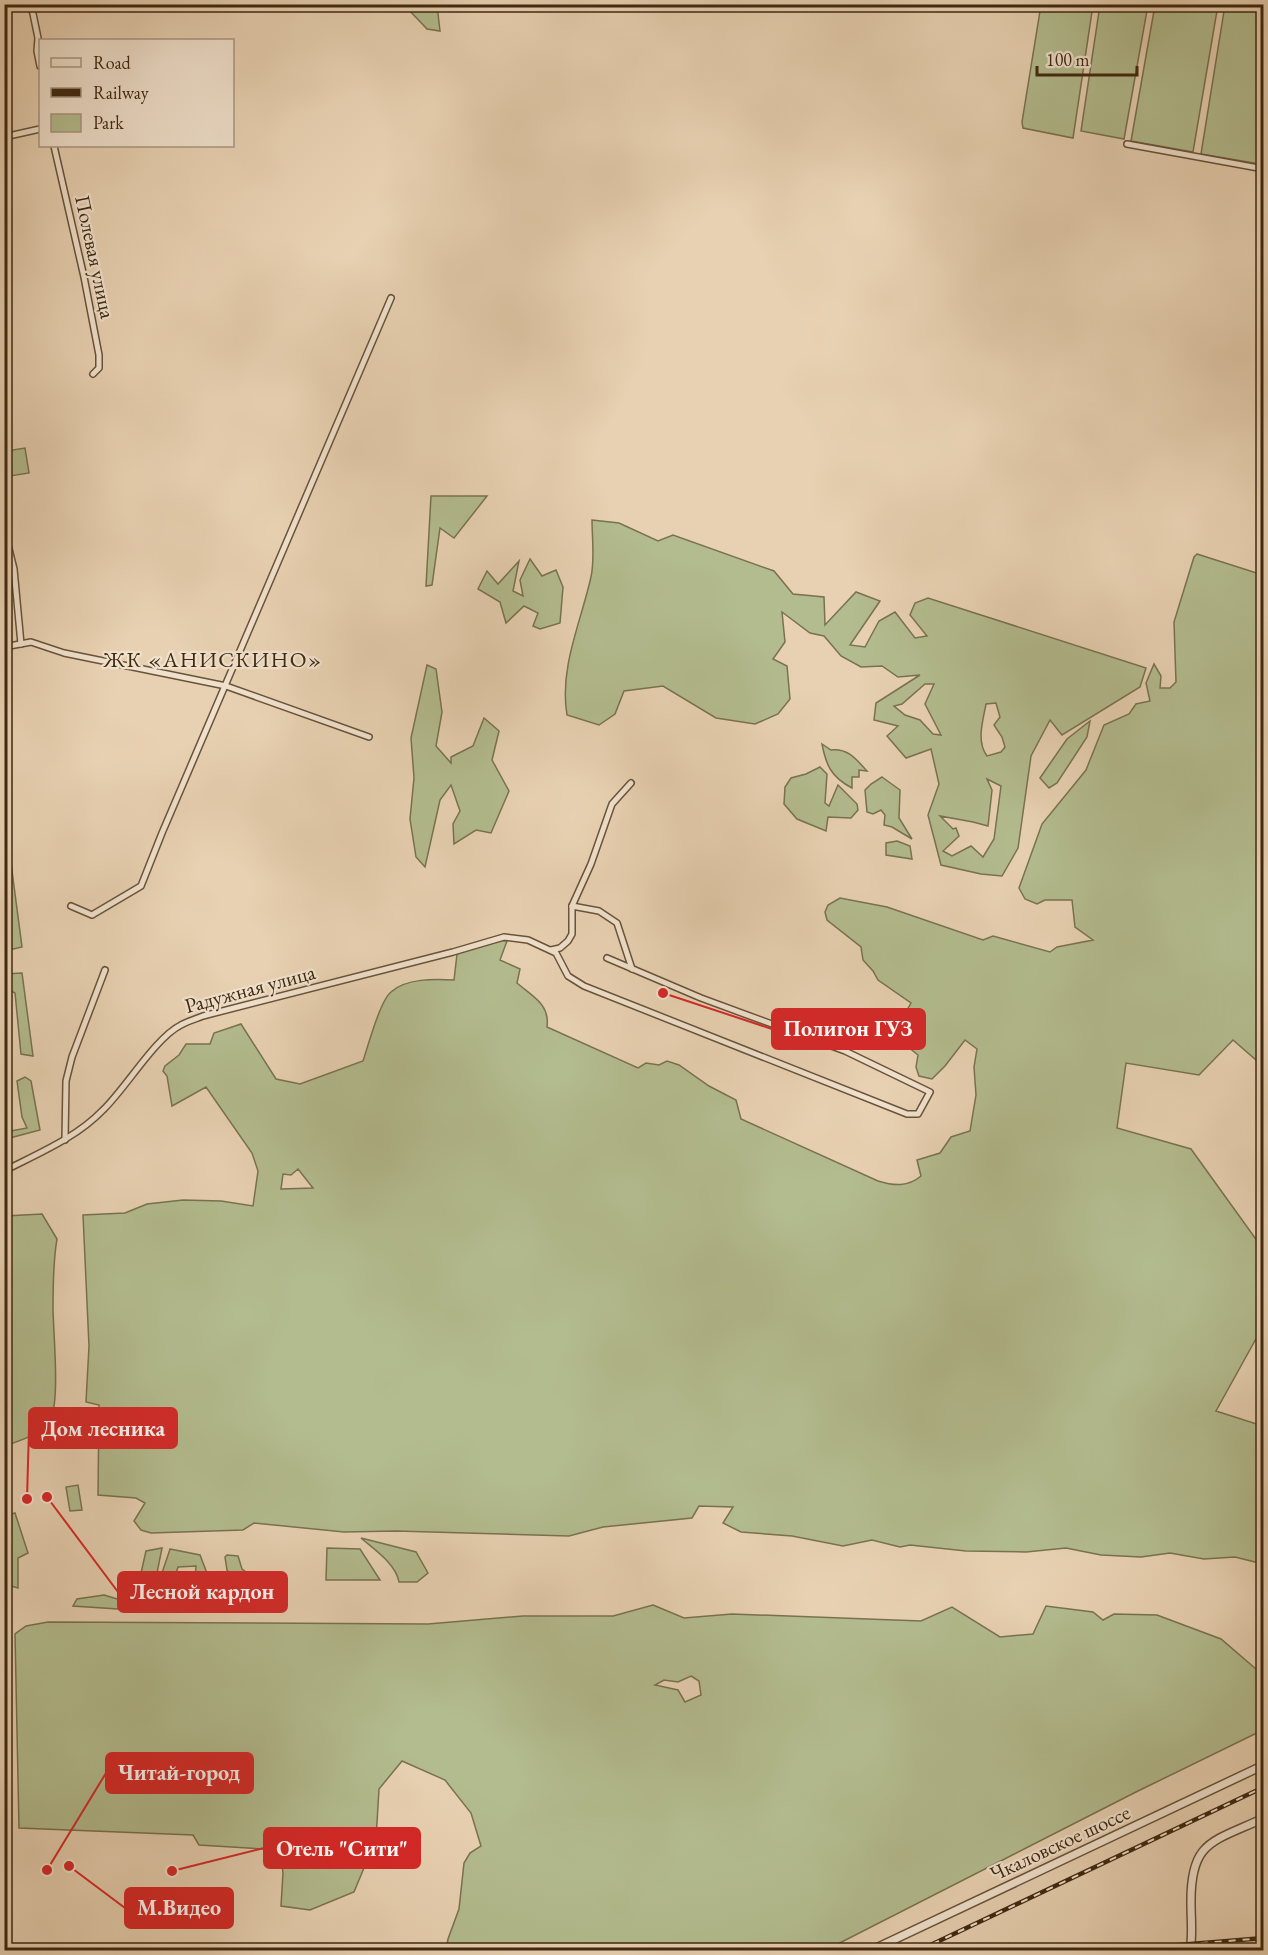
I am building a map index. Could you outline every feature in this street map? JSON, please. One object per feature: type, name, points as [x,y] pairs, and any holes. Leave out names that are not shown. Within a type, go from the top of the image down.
[{"type":"street","points":[[31,4],[38,38],[39,61]]},
{"type":"street","points":[[4,138],[39,129]]},
{"type":"street","points":[[1127,144],[1263,169]]},
{"type":"street","name":"Полевая улица","points":[[54,147],[99,355],[99,368],[93,374]]},
{"type":"street","points":[[71,906],[92,915],[141,886],[391,298]]},
{"type":"street","points":[[4,518],[14,568],[21,644]]},
{"type":"street","points":[[4,647],[31,642],[64,653],[226,686],[369,737]]},
{"type":"street","points":[[549,950],[560,948],[572,934],[572,906],[591,864],[612,804],[631,783]]},
{"type":"street","points":[[572,906],[599,911],[617,923],[632,969]]},
{"type":"street","name":"Радужная улица","points":[[4,1171],[65,1140],[103,1111],[162,1041],[180,1025],[203,1016],[504,937],[528,940],[549,950]]},
{"type":"street","points":[[549,950],[556,953],[568,976],[584,986],[907,1113],[918,1114],[930,1092],[845,1051],[701,998],[607,958]]},
{"type":"street","points":[[65,1140],[66,1081],[72,1057],[105,970]]},
{"type":"street","name":"Чкаловское шоссе","points":[[872,1950],[1263,1765]]},
{"type":"street","points":[[1191,1947],[1191,1887],[1196,1860],[1210,1844],[1263,1818]]},
{"type":"green space","points":[[413,4],[437,5],[440,31],[427,29],[410,11]]},
{"type":"green space","points":[[1041,5],[1093,5],[1073,138],[1023,128],[1022,122]]},
{"type":"green space","points":[[1100,5],[1148,5],[1124,139],[1081,131]]},
{"type":"green space","points":[[1155,5],[1218,5],[1193,152],[1131,141]]},
{"type":"green space","points":[[1225,5],[1263,5],[1264,146],[1260,164],[1201,154]]},
{"type":"green space","points":[[25,448],[29,473],[10,476],[6,451]]},
{"type":"green space","points":[[431,496],[487,496],[454,538],[440,528],[432,585],[426,586]]},
{"type":"green space","points":[[592,520],[619,523],[658,541],[673,535],[774,571],[793,594],[824,597],[825,625],[856,592],[880,601],[850,645],[865,647],[879,621],[895,612],[915,638],[927,636],[910,615],[915,603],[928,598],[1146,668],[1140,687],[1062,735],[1050,720],[1031,756],[1018,848],[1002,876],[941,865],[928,815],[939,784],[931,749],[906,758],[887,736],[898,726],[874,720],[876,703],[920,675],[898,677],[882,666],[861,667],[841,656],[824,636],[810,633],[782,612],[785,642],[773,659],[787,666],[790,699],[778,714],[755,724],[716,718],[663,686],[624,691],[615,714],[599,725],[567,715],[565,697],[568,663],[592,570]],"holes":[[[925,684],[934,684],[925,704],[941,735],[933,734],[920,720],[905,715],[894,706],[902,704]],[[996,703],[1000,717],[994,725],[1005,747],[1001,752],[987,756],[981,737],[986,704]],[[987,779],[1001,786],[994,839],[983,857],[971,846],[952,856],[943,851],[959,836],[956,828],[953,829],[940,816],[988,826],[992,790]]]},
{"type":"green space","points":[[1197,554],[1263,575],[1263,1066],[1233,1040],[1199,1075],[1126,1063],[1117,1128],[1191,1149],[1263,1249],[1263,1326],[1216,1411],[1263,1426],[1263,1564],[1235,1557],[1204,1559],[1170,1553],[1141,1557],[1101,1555],[1066,1548],[1026,1552],[966,1551],[910,1545],[900,1547],[872,1540],[843,1546],[792,1536],[741,1532],[723,1523],[733,1507],[699,1506],[692,1518],[603,1527],[569,1536],[396,1531],[344,1532],[254,1523],[243,1530],[151,1533],[141,1530],[134,1521],[145,1503],[136,1498],[98,1495],[99,1405],[86,1402],[89,1346],[83,1215],[125,1213],[147,1204],[183,1200],[221,1201],[253,1206],[258,1171],[252,1153],[206,1087],[172,1106],[167,1076],[163,1071],[165,1066],[179,1055],[186,1044],[210,1044],[214,1033],[241,1024],[276,1079],[300,1084],[363,1061],[383,1004],[397,987],[421,980],[454,980],[457,954],[497,940],[507,941],[500,960],[520,969],[517,983],[543,1007],[546,1012],[547,1027],[638,1068],[646,1063],[659,1065],[667,1061],[679,1065],[709,1086],[736,1100],[741,1119],[878,1181],[901,1184],[916,1180],[921,1176],[917,1160],[940,1153],[951,1137],[970,1131],[976,1095],[974,1067],[977,1049],[965,1040],[932,1079],[919,1076],[916,1067],[918,1055],[902,1042],[899,1024],[911,1003],[878,980],[863,960],[861,947],[827,920],[825,912],[828,905],[840,898],[887,907],[983,940],[993,936],[1050,952],[1057,947],[1093,940],[1075,927],[1072,900],[1045,900],[1037,904],[1025,899],[1019,888],[1042,824],[1086,770],[1104,725],[1129,714],[1136,704],[1150,701],[1146,683],[1154,664],[1161,676],[1160,688],[1170,688],[1176,682],[1174,622],[1194,557]],"holes":[[[298,1169],[313,1188],[281,1189],[283,1174],[291,1175]]]},
{"type":"green space","points":[[530,559],[542,576],[556,570],[563,587],[560,623],[540,629],[533,626],[538,613],[524,606],[506,623],[500,602],[478,589],[487,571],[498,584],[519,561],[513,591],[523,596],[520,580]]},
{"type":"green space","points":[[427,665],[436,669],[442,712],[436,746],[451,763],[451,757],[473,746],[484,718],[499,731],[492,760],[509,791],[491,833],[476,830],[454,844],[453,824],[460,811],[451,785],[440,800],[425,867],[416,857],[410,819],[414,778],[411,738]]},
{"type":"green space","points":[[1090,721],[1087,737],[1057,783],[1049,788],[1040,778],[1067,739]]},
{"type":"green space","points":[[822,744],[831,750],[847,753],[867,771],[859,770],[859,777],[852,777],[852,788],[834,775],[825,758]]},
{"type":"green space","points":[[820,767],[827,774],[825,803],[829,806],[838,785],[857,804],[858,810],[851,818],[828,817],[826,831],[797,819],[784,804],[785,787],[791,778]]},
{"type":"green space","points":[[882,777],[900,790],[899,818],[912,839],[884,825],[885,815],[881,810],[873,814],[867,812],[865,790]]},
{"type":"green space","points":[[4,810],[22,947],[5,951],[4,951]]},
{"type":"green space","points":[[897,841],[910,846],[912,859],[886,855],[886,843]]},
{"type":"green space","points":[[22,973],[33,1056],[21,1054],[15,993],[5,988],[5,974]]},
{"type":"green space","points":[[25,1077],[31,1081],[40,1130],[6,1139],[5,1132],[27,1128],[22,1117],[17,1081]]},
{"type":"green space","points":[[42,1214],[57,1239],[53,1291],[55,1401],[53,1413],[45,1427],[5,1446],[5,1216]]},
{"type":"green space","points":[[78,1485],[82,1510],[70,1511],[66,1487]]},
{"type":"green space","points":[[15,1513],[28,1553],[18,1558],[18,1588],[4,1584],[5,1516]]},
{"type":"green space","points":[[361,1538],[416,1552],[428,1573],[417,1582],[399,1582],[389,1563]]},
{"type":"green space","points":[[162,1548],[157,1573],[149,1575],[144,1586],[130,1587],[132,1579],[141,1573],[146,1551]]},
{"type":"green space","points":[[327,1548],[360,1549],[380,1580],[326,1580]]},
{"type":"green space","points":[[170,1549],[200,1555],[208,1576],[198,1582],[195,1579],[196,1566],[178,1567],[174,1580],[163,1578],[162,1573]]},
{"type":"green space","points":[[227,1555],[238,1556],[242,1569],[257,1580],[233,1580],[227,1570],[225,1557]]},
{"type":"green space","points":[[104,1595],[127,1602],[142,1600],[152,1607],[133,1610],[73,1606],[77,1599]]},
{"type":"green space","points":[[653,1605],[684,1618],[732,1614],[921,1621],[952,1607],[1000,1637],[1033,1634],[1046,1606],[1093,1612],[1103,1620],[1114,1614],[1157,1615],[1221,1639],[1263,1675],[1263,1730],[826,1950],[446,1950],[459,1909],[464,1863],[470,1853],[481,1846],[471,1813],[445,1780],[402,1761],[379,1789],[376,1839],[354,1892],[310,1910],[281,1906],[283,1873],[280,1850],[199,1845],[193,1835],[19,1828],[15,1634],[26,1626],[48,1622],[428,1624],[523,1616],[613,1616]],"holes":[[[691,1676],[699,1681],[701,1695],[685,1702],[678,1690],[655,1685],[664,1680],[678,1682]]]},
{"type":"railway","points":[[920,1950],[1264,1787]]},
{"type":"railway","points":[[1117,1950],[1264,1938]]},
{"type":"railway","points":[[981,1950],[1009,1945]]},
{"type":"place","name":"Полигон ГУЗ","points":[[663,993]]},
{"type":"place","name":"Лесной кардон","points":[[47,1497]]},
{"type":"place","name":"Дом лесника","points":[[27,1499]]},
{"type":"place","name":"М.Видео","points":[[69,1866]]},
{"type":"place","name":"Читай-город","points":[[47,1870]]},
{"type":"place","name":"Отель \"Сити\"","points":[[172,1871]]},
{"type":"district","name":"ЖК «АНИСКИНО»","points":[[213,659]]}]
